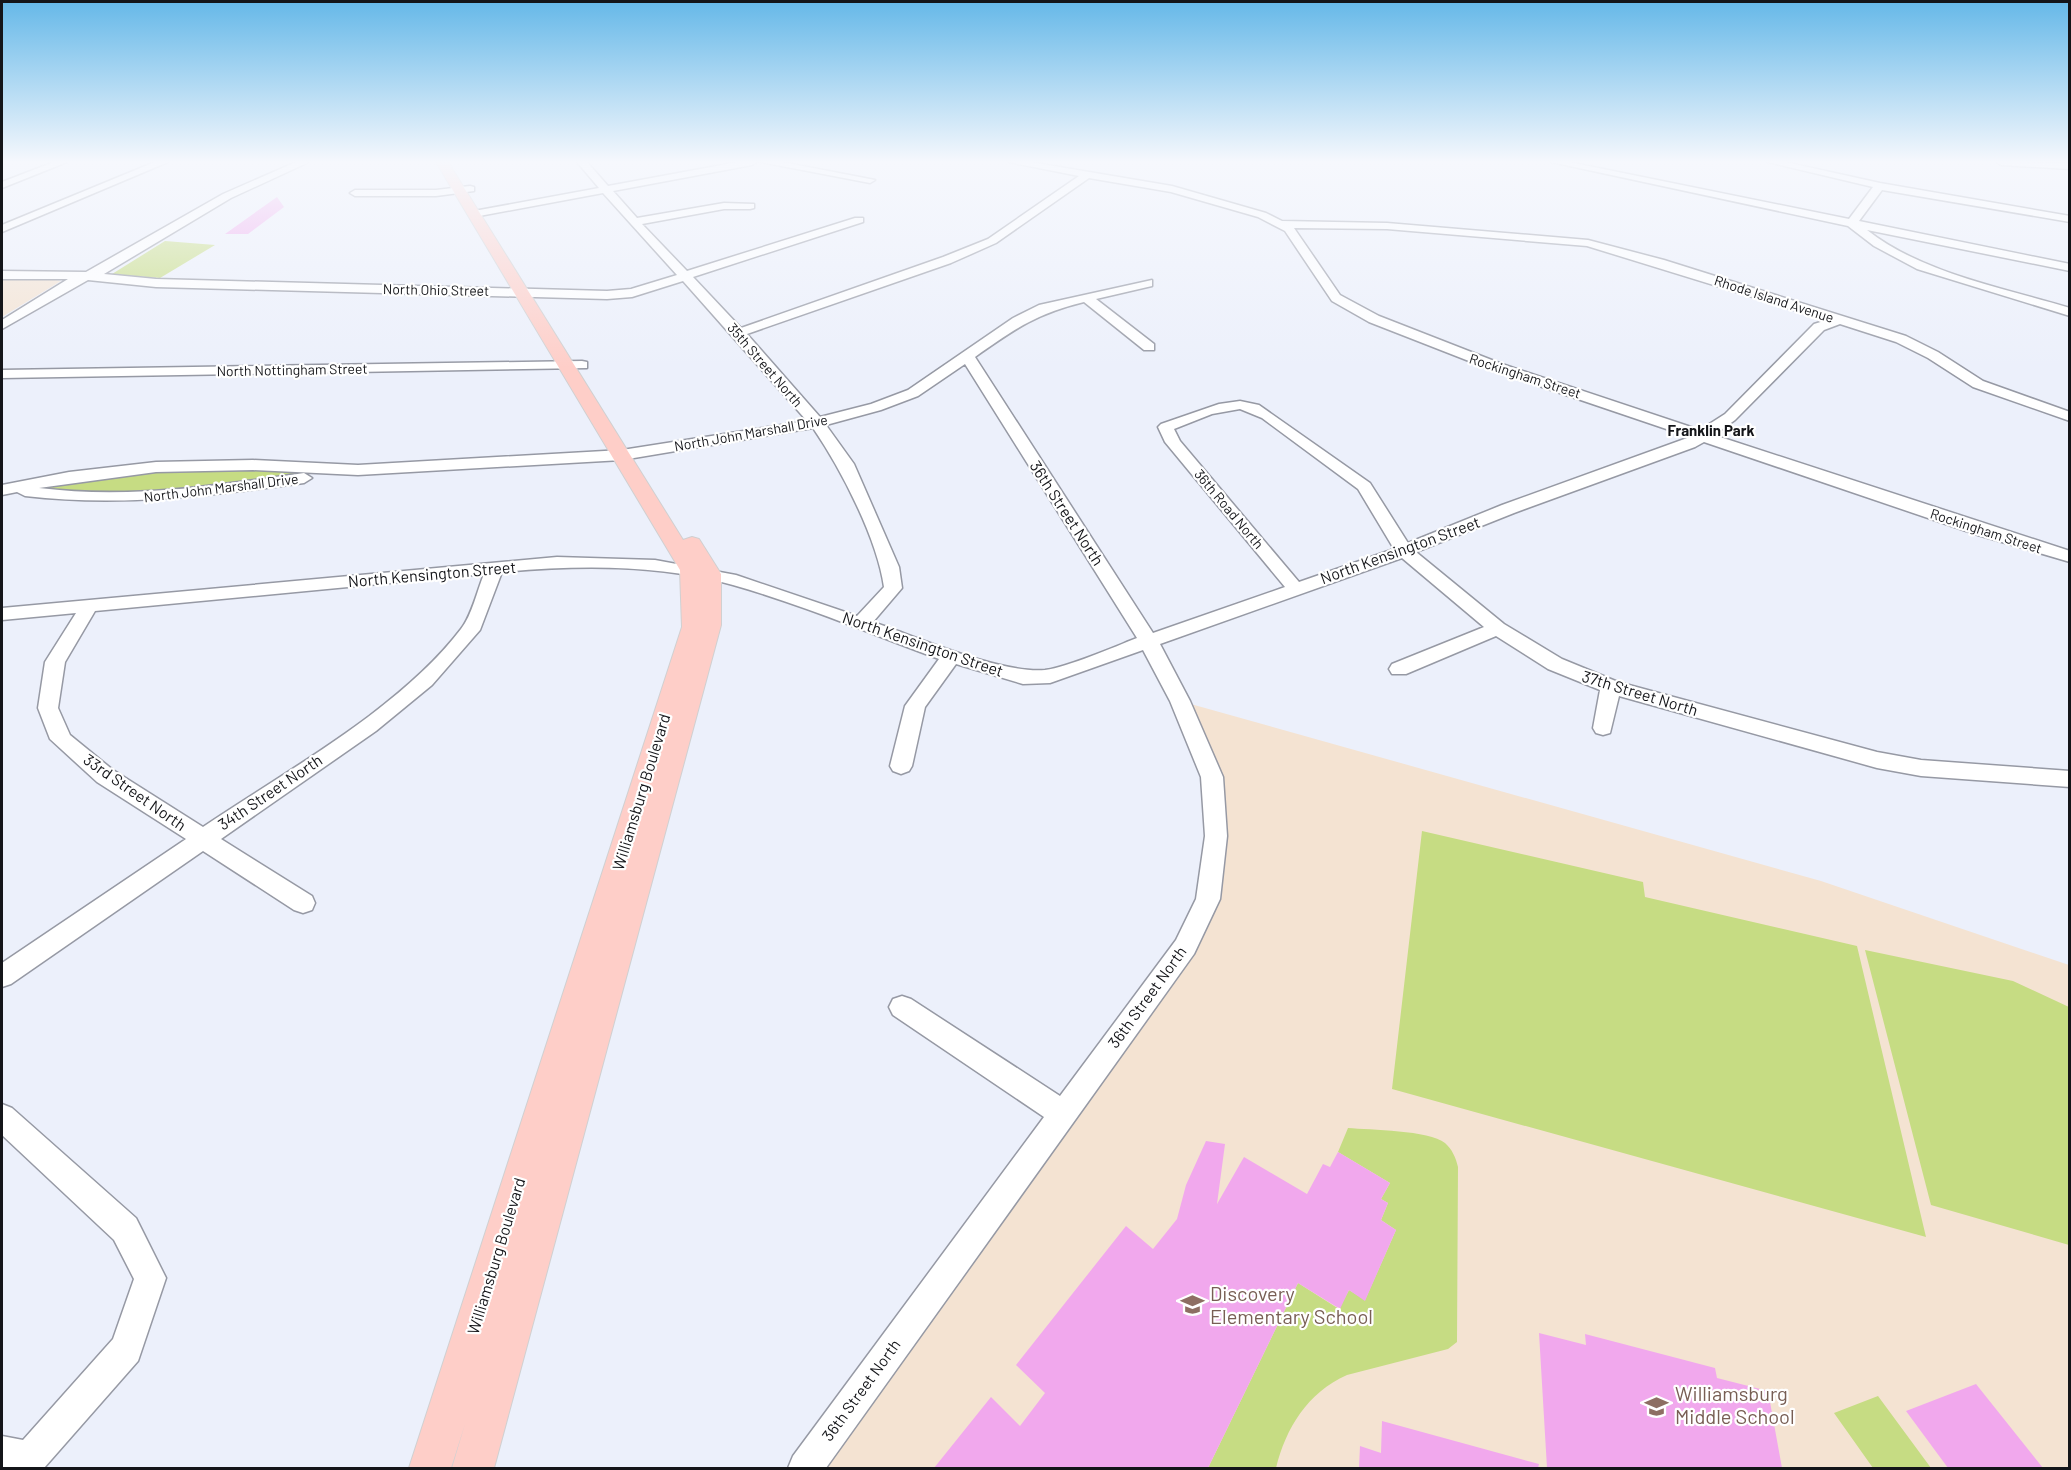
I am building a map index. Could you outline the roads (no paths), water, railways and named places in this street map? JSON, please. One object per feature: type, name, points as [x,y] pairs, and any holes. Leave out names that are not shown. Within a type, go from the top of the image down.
[{"type":"main road","name":"Williamsburg Boulevard","points":[[473,1468],[710,625],[701,572],[631,454],[491,231]]},
{"type":"main road","name":"Williamsburg Boulevard","points":[[429,1468],[693,627],[701,572]]},
{"type":"street","points":[[85,276],[89,271],[158,231]]},
{"type":"street","points":[[2,325],[169,231]]},
{"type":"street","name":"35th Street North","points":[[642,231],[739,333],[817,423],[846,464],[890,567],[893,588],[861,624]]},
{"type":"street","name":"North Ohio Street","points":[[2,275],[85,276],[156,283],[607,296],[632,293],[826,231]]},
{"type":"street","points":[[739,333],[947,260],[992,241],[1007,231]]},
{"type":"street","name":"Rockingham Street","points":[[1289,231],[1298,240],[1331,292],[1349,307],[1474,359],[1984,531],[2070,557]]},
{"type":"street","name":"Rhode Island Avenue","points":[[1442,231],[1588,243],[1670,266],[1911,343],[1978,384],[2070,417]]},
{"type":"street","points":[[1862,231],[1885,248],[1921,266],[2070,312]]},
{"type":"street","points":[[1889,231],[2070,268]]},
{"type":"street","name":"North John Marshall Drive","points":[[7,489],[68,498],[184,495],[358,470],[631,454],[817,423],[876,407],[913,393],[1018,321],[1035,312],[1085,297],[1148,283]]},
{"type":"street","points":[[1085,297],[1149,347]]},
{"type":"street","name":"North Kensington Street","points":[[2,614],[557,562],[613,562],[701,572],[762,589],[951,656],[1023,677],[1050,676],[1404,551],[1508,509],[1690,444],[1730,417],[1819,327],[1838,320]]},
{"type":"street","name":"36th Street North","points":[[805,1468],[1185,947],[1208,898],[1216,836],[1212,777],[1180,701],[1149,642],[967,356]]},
{"type":"street","name":"North Nottingham Street","points":[[2,374],[575,366]]},
{"type":"street","name":"36th Road North","points":[[1250,406],[1207,412],[1185,418],[1166,428],[1173,442],[1295,588]]},
{"type":"street","name":"37th Street North","points":[[1250,406],[1300,438],[1364,486],[1404,551],[1497,628],[1555,664],[1611,687],[1894,764],[2070,779]]},
{"type":"street","name":"North John Marshall Drive","points":[[7,489],[69,477],[156,467],[253,465],[358,470]]},
{"type":"street","name":"34th Street North","points":[[2,976],[201,838],[369,726],[425,680],[471,630],[495,568]]},
{"type":"street","name":"33rd Street North","points":[[89,606],[55,662],[48,708],[62,739],[105,776],[303,903]]},
{"type":"street","points":[[1399,669],[1497,628]]},
{"type":"street","points":[[901,766],[915,706],[951,656]]},
{"type":"street","points":[[1603,728],[1611,687]]},
{"type":"street","points":[[902,1006],[1062,1113]]},
{"type":"street","points":[[2,1117],[125,1229],[150,1278],[126,1349],[18,1460]]},
{"type":"place","name":"Discovery Elementary School","points":[[1192,1305]]},
{"type":"place","name":"Williamsburg Middle School","points":[[1657,1406]]},
{"type":"district","name":"Franklin Park","points":[[1711,431]]}]
